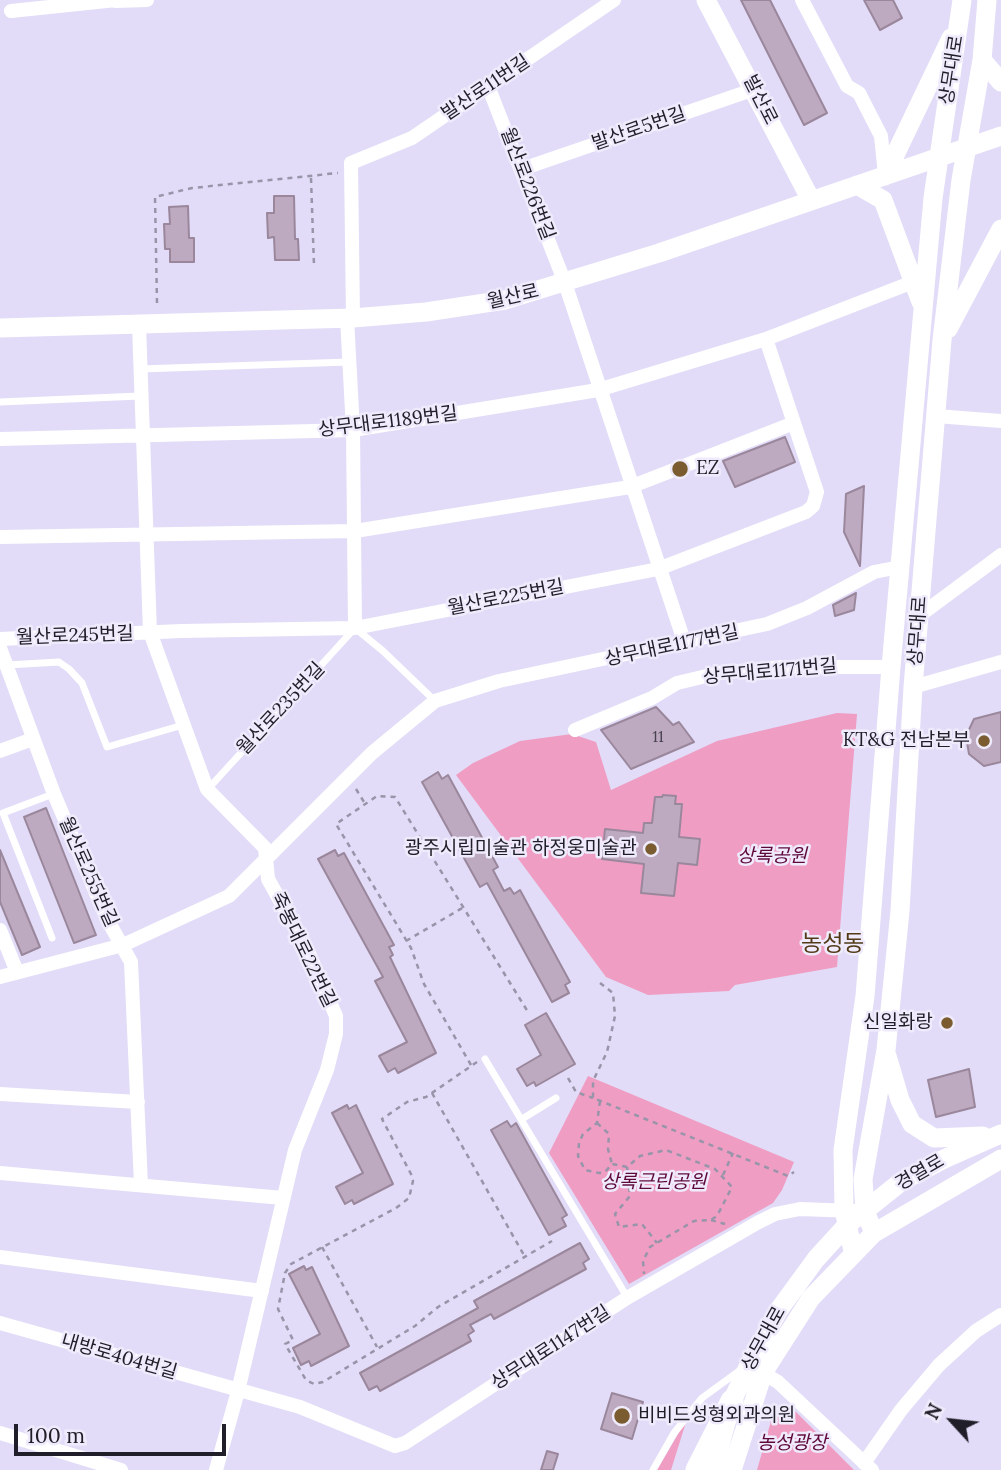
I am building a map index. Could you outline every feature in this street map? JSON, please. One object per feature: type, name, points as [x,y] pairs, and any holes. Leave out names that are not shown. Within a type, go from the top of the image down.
[{"type":"main road","points":[[697,1470],[732,1401]]},
{"type":"street","points":[[11,12],[116,0],[147,0]]},
{"type":"street","name":"발산로11번길","points":[[351,166],[411,138],[614,0]]},
{"type":"street","name":"발산로","points":[[706,0],[755,89],[811,201]]},
{"type":"street","points":[[802,0],[846,86],[859,93],[881,136],[885,176]]},
{"type":"street","name":"상무대로","points":[[713,1470],[732,1401],[811,1298],[853,1251],[874,1233],[865,1211],[863,1179],[886,1051],[900,911],[913,687],[942,340],[961,180],[982,60],[987,0]]},
{"type":"street","points":[[885,176],[961,9]]},
{"type":"street","name":"상무대로","points":[[853,1251],[845,1218],[842,1150],[865,996],[891,667],[938,159],[961,9]]},
{"type":"street","points":[[982,60],[1001,82]]},
{"type":"street","name":"월산로226번길","points":[[488,86],[565,284]]},
{"type":"street","name":"발산로5번길","points":[[522,169],[755,89]]},
{"type":"street","name":"월산로","points":[[0,328],[350,318],[481,304],[565,284],[1001,136]]},
{"type":"street","points":[[150,632],[355,628],[353,430],[349,362],[351,166]]},
{"type":"street","points":[[857,185],[883,200],[923,310]]},
{"type":"street","points":[[942,340],[996,246],[1001,229]]},
{"type":"street","name":"상무대로1189번길","points":[[0,439],[353,430],[598,390],[766,338],[913,282]]},
{"type":"street","points":[[565,284],[630,487],[685,644]]},
{"type":"street","name":"월산로245번길","points":[[139,325],[140,436],[150,632],[207,789],[265,848],[264,862]]},
{"type":"street","points":[[0,537],[355,531],[630,487],[794,423],[766,338]]},
{"type":"street","points":[[936,416],[1001,421]]},
{"type":"street","name":"월산로225번길","points":[[355,628],[658,569],[806,512],[813,506],[817,492],[794,423]]},
{"type":"street","points":[[919,616],[1001,555]]},
{"type":"street","name":"상무대로1177번길","points":[[0,977],[122,945],[229,896],[373,753],[435,701],[499,681],[685,644],[777,621],[874,572],[900,567]]},
{"type":"street","name":"월산로245번길","points":[[0,639],[150,632]]},
{"type":"street","name":"월산로255번길","points":[[0,648],[54,794],[107,919],[131,962],[141,1185]]},
{"type":"street","points":[[913,687],[1001,662]]},
{"type":"street","name":"상무대로1171번길","points":[[575,730],[652,698],[677,683],[719,673],[783,667],[891,667]]},
{"type":"street","points":[[0,751],[33,738]]},
{"type":"street","name":"죽봉대로22번길","points":[[216,1470],[238,1391],[295,1150],[327,1070],[336,1034],[336,1016],[307,949],[268,878],[264,862]]},
{"type":"street","points":[[0,930],[17,972]]},
{"type":"street","points":[[886,1051],[900,1100],[912,1124],[934,1138],[1000,1135]]},
{"type":"street","points":[[0,1094],[138,1102]]},
{"type":"street","name":"경열로","points":[[845,1218],[865,1211],[902,1181],[1000,1135]]},
{"type":"street","name":"경열로","points":[[874,1233],[1001,1159]]},
{"type":"street","points":[[0,1173],[284,1198]]},
{"type":"street","name":"상무대로1147번길","points":[[238,1391],[328,1416],[395,1446],[405,1443],[627,1298],[775,1214],[800,1209],[845,1218]]},
{"type":"street","name":"상무대로","points":[[732,1470],[756,1369],[778,1311],[845,1218]]},
{"type":"street","points":[[0,1257],[262,1292]]},
{"type":"street","points":[[756,1369],[778,1382],[868,1466],[939,1365],[976,1331],[1001,1315]]},
{"type":"street","name":"내방로404번길","points":[[0,1323],[238,1391]]},
{"type":"street","name":"상무대로","points":[[744,1470],[756,1369]]},
{"type":"street","points":[[0,1433],[121,1470]]},
{"type":"lane","points":[[140,369],[349,362]]},
{"type":"lane","points":[[0,402],[141,396]]},
{"type":"lane","points":[[355,628],[383,650],[435,701]]},
{"type":"lane","name":"월산로235번길","points":[[207,789],[355,628]]},
{"type":"lane","name":"월산로245번길","points":[[7,666],[59,662],[69,668],[82,683],[107,747],[183,725]]},
{"type":"lane","points":[[52,938],[2,813],[54,794]]},
{"type":"lane","points":[[485,1059],[627,1298]]},
{"type":"lane","points":[[522,1119],[556,1098]]},
{"type":"lane","points":[[653,1470],[674,1433],[702,1398],[756,1369]]},
{"type":"path","points":[[157,303],[155,197],[192,188],[312,178],[351,166]]},
{"type":"path","points":[[312,178],[313,266]]},
{"type":"path","points":[[471,1065],[431,998],[406,941],[336,824],[364,802],[383,794],[399,801],[528,1012]]},
{"type":"path","points":[[406,941],[464,907]]},
{"type":"path","points":[[593,1098],[593,1081],[607,1052],[615,1016],[613,993],[600,983]]},
{"type":"path","points":[[485,1059],[471,1065],[432,1093],[407,1101],[382,1119],[411,1174],[413,1181],[409,1198],[396,1209],[291,1264],[285,1273],[278,1309],[293,1340],[285,1344],[306,1380],[314,1384],[353,1365],[377,1347],[552,1241]]},
{"type":"path","points":[[568,1078],[576,1091],[600,1101],[788,1175],[794,1172]]},
{"type":"path","points":[[432,1093],[525,1256]]},
{"type":"path","points":[[600,1101],[597,1123],[583,1134],[578,1156],[585,1170],[592,1173],[605,1172],[612,1164]]},
{"type":"path","points":[[597,1123],[609,1134],[608,1149],[612,1164]]},
{"type":"path","points":[[627,1167],[640,1156],[666,1150],[690,1157],[723,1175],[733,1187],[717,1216],[711,1220],[694,1221],[657,1243],[645,1254],[643,1261],[647,1286]]},
{"type":"path","points":[[723,1175],[733,1153]]},
{"type":"path","points":[[612,1164],[627,1167]]},
{"type":"path","points":[[627,1167],[630,1196],[615,1214],[620,1227],[642,1224],[657,1243]]},
{"type":"path","points":[[322,1247],[377,1347]]},
{"type":"green space","name":"상록공원","points":[[837,713],[857,714],[837,967],[735,985],[729,991],[648,995],[606,977],[456,775],[473,763],[520,741],[572,734],[596,742],[611,790],[717,741]]},
{"type":"green space","name":"상록근린공원","points":[[588,1076],[794,1162],[782,1190],[773,1203],[629,1284],[549,1153]]},
{"type":"green space","name":"농성광장","points":[[793,1409],[854,1470],[757,1470],[771,1421],[781,1410]]},
{"type":"green space","points":[[687,1419],[671,1470],[657,1470]]},
{"type":"building","points":[[741,0],[770,0],[827,113],[804,125]]},
{"type":"building","points":[[864,0],[893,0],[902,18],[880,30]]},
{"type":"building","points":[[274,196],[294,196],[295,239],[298,239],[299,260],[275,260],[274,237],[268,238],[267,213],[274,213]]},
{"type":"building","points":[[188,206],[189,238],[194,238],[194,262],[170,262],[170,249],[165,249],[164,224],[170,224],[169,207]]},
{"type":"building","points":[[785,437],[795,462],[735,487],[723,461]]},
{"type":"building","points":[[864,486],[860,566],[844,532],[846,494]]},
{"type":"building","points":[[856,593],[854,610],[835,616],[833,605]]},
{"type":"building","points":[[656,707],[673,725],[679,722],[694,742],[631,769],[601,730]]},
{"type":"building","name":"KT&G 전남본부","points":[[1001,712],[1001,762],[984,766],[969,754],[966,736],[974,719]]},
{"type":"building","points":[[438,772],[442,779],[448,775],[498,867],[493,870],[504,891],[510,888],[514,894],[520,890],[570,982],[565,985],[569,993],[552,1002],[487,883],[480,887],[422,782]]},
{"type":"building","name":"광주시립미술관 하정웅미술관","points":[[676,796],[675,804],[682,804],[679,837],[700,839],[697,865],[678,863],[674,896],[641,893],[644,864],[602,859],[605,829],[643,833],[644,823],[652,823],[655,797]]},
{"type":"building","points":[[46,808],[96,935],[74,943],[24,817]]},
{"type":"building","points":[[0,850],[40,947],[22,955],[0,902]]},
{"type":"building","points":[[335,850],[338,856],[344,853],[394,945],[389,947],[393,955],[390,957],[436,1053],[398,1073],[395,1068],[388,1072],[379,1056],[407,1042],[375,981],[383,977],[318,859]]},
{"type":"building","points":[[546,1013],[575,1064],[536,1086],[534,1082],[527,1086],[517,1069],[541,1055],[525,1025]]},
{"type":"building","points":[[969,1069],[975,1107],[936,1117],[928,1080]]},
{"type":"building","points":[[347,1105],[349,1109],[356,1105],[393,1184],[354,1204],[352,1200],[345,1204],[336,1187],[363,1173],[332,1113]]},
{"type":"building","points":[[507,1121],[511,1127],[516,1123],[567,1215],[562,1218],[566,1226],[549,1235],[491,1130]]},
{"type":"building","points":[[580,1243],[589,1259],[583,1263],[586,1269],[494,1319],[491,1314],[470,1325],[474,1331],[468,1335],[471,1341],[380,1391],[377,1386],[369,1390],[360,1373],[478,1308],[474,1301]]},
{"type":"building","points":[[304,1266],[306,1270],[312,1267],[349,1346],[311,1366],[309,1361],[301,1365],[293,1348],[320,1334],[289,1274]]},
{"type":"building","name":"비비드성형외과의원","points":[[612,1393],[643,1402],[632,1439],[601,1429]]},
{"type":"building","points":[[547,1451],[558,1454],[553,1470],[541,1470]]},
{"type":"place","name":"EZ","points":[[680,469]]},
{"type":"place","name":"KT&G 전남본부","points":[[984,741]]},
{"type":"place","name":"광주시립미술관 하정웅미술관","points":[[651,849]]},
{"type":"place","name":"신일화랑","points":[[947,1023]]},
{"type":"place","name":"비비드성형외과의원","points":[[622,1416]]},
{"type":"district","name":"농성동","points":[[833,944]]}]
